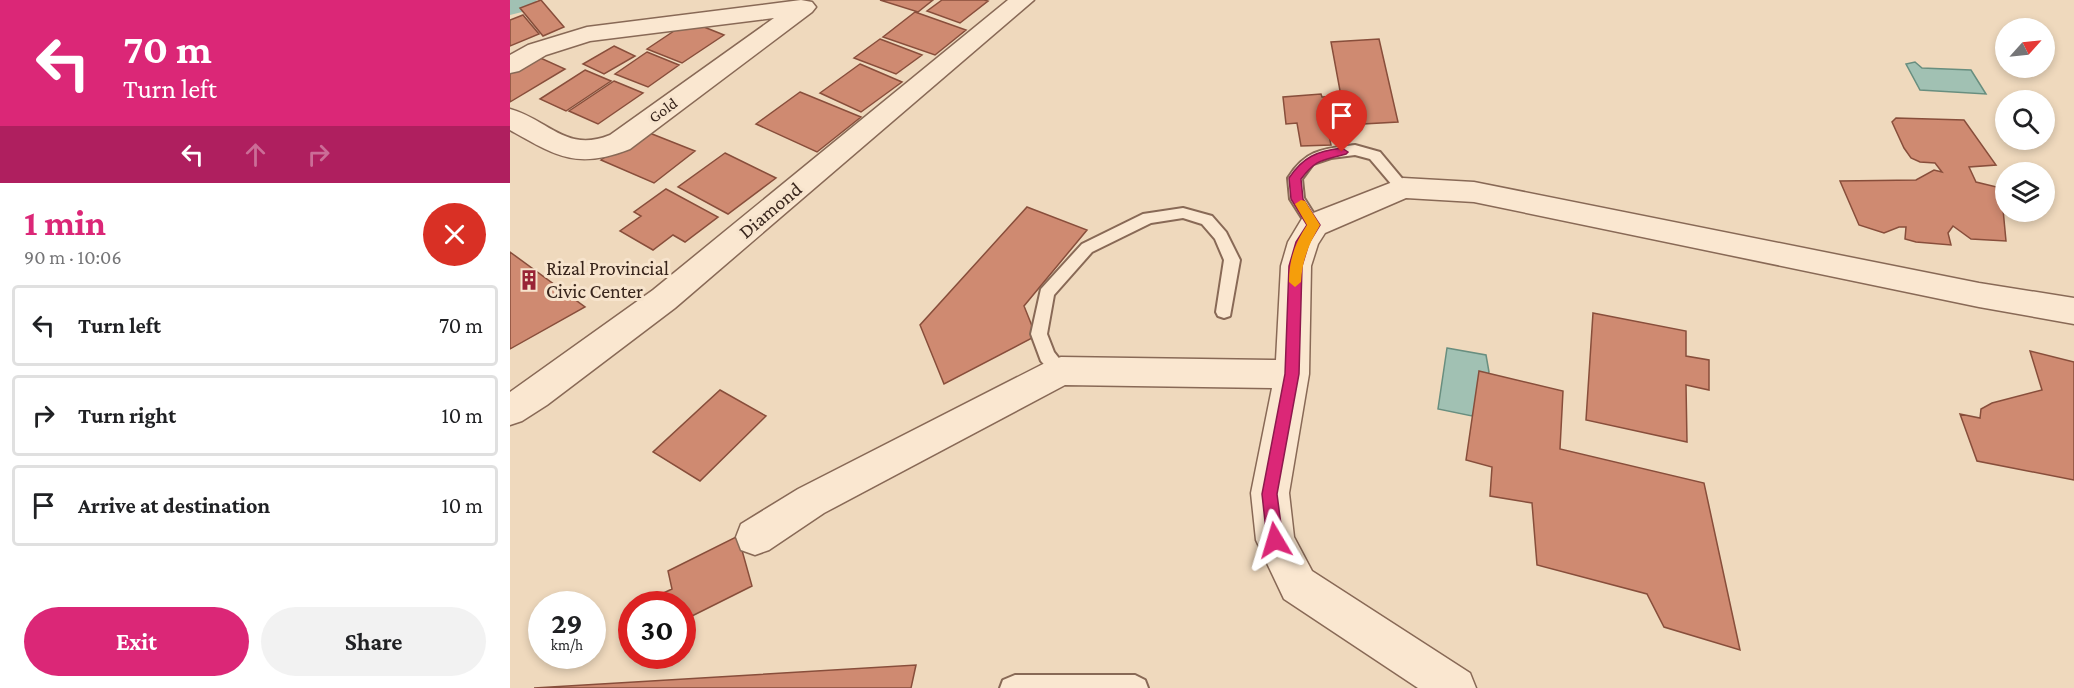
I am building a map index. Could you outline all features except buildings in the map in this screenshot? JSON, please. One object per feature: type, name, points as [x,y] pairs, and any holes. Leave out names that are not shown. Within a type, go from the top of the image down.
[{"type":"street","name":"Diamond","points":[[510,410],[535,395],[664,299],[1017,1]]},
{"type":"street","name":"Gold","points":[[510,65],[537,50],[586,34],[814,4]]},
{"type":"street","name":"Gold","points":[[510,118],[570,150],[582,152],[604,150],[620,142],[814,4]]},
{"type":"street","points":[[1455,688],[1298,585],[1275,540],[1270,494],[1292,374],[1296,266],[1303,242],[1314,225],[1403,188],[1474,192],[1979,295],[2074,311]]},
{"type":"street","points":[[755,537],[811,501],[1061,371],[1292,374]]},
{"type":"lane","points":[[1314,225],[1297,199],[1295,178],[1308,161],[1329,153],[1355,150],[1374,155],[1403,188]]},
{"type":"lane","points":[[1061,371],[1047,356],[1040,334],[1047,293],[1087,248],[1148,218],[1183,213],[1207,220],[1221,236],[1232,260],[1224,312]]},
{"type":"lane","points":[[1011,688],[1015,686],[1135,686],[1137,688]]},
{"type":"shaded area","points":[[1915,62],[1922,68],[1971,70],[1986,94],[1920,90],[1906,64]]},
{"type":"shaded area","points":[[1447,348],[1486,355],[1489,372],[1472,416],[1438,409]]},
{"type":"slow traffic","points":[[1295,282],[1296,266],[1303,242],[1314,225],[1301,204]]},
{"type":"place","name":"Rizal Provincial Civic Center","points":[[529,280]]},
{"type":"route","points":[[1275,540],[1270,494],[1292,374],[1296,266],[1303,242],[1314,225],[1297,199],[1295,178],[1308,161],[1329,153],[1342,152]]}]
